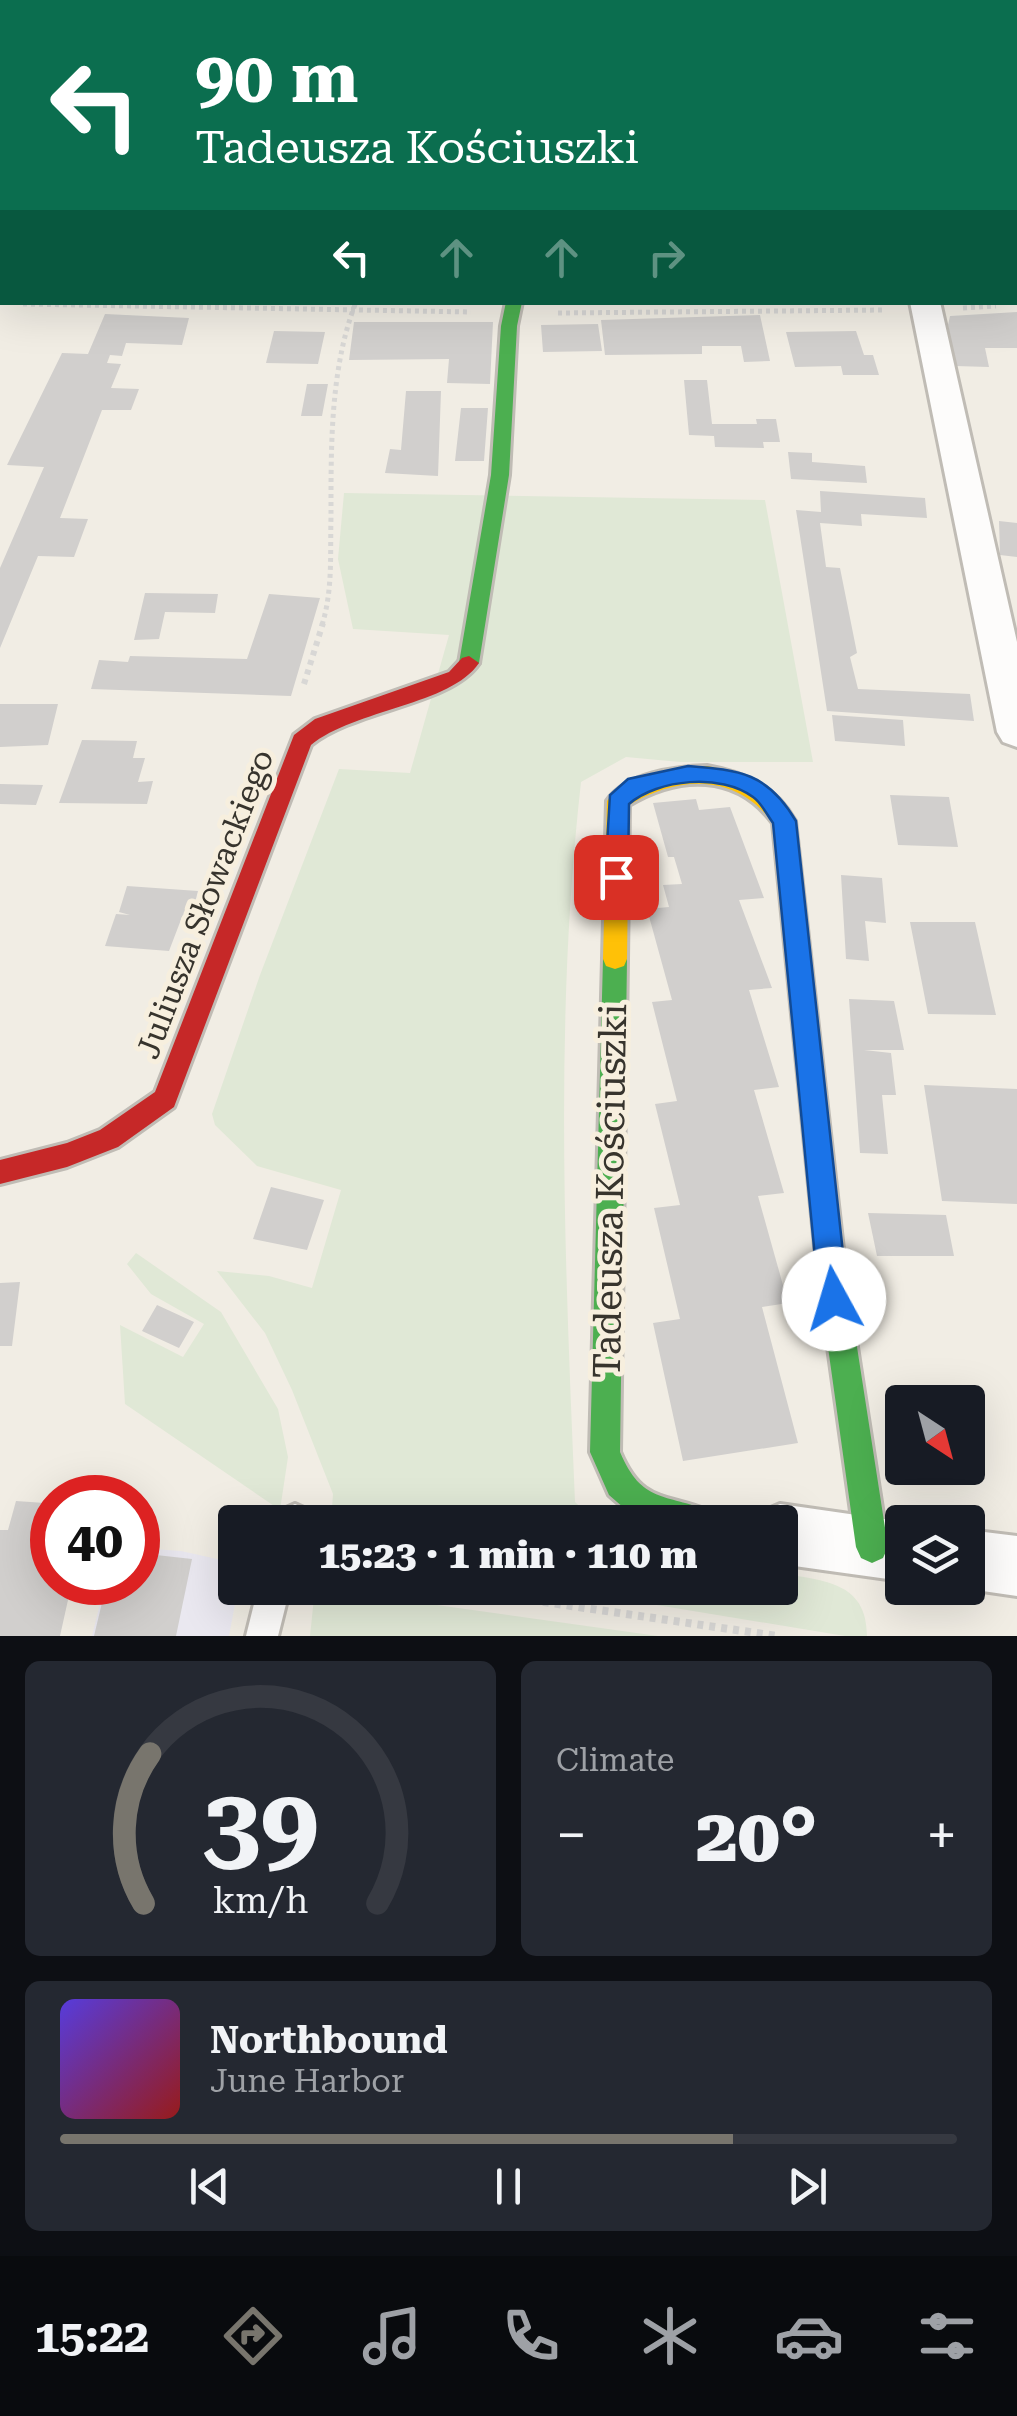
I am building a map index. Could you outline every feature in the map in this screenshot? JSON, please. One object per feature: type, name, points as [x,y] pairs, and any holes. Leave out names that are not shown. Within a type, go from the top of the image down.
[{"type":"street","name":"Juliusza Słowackiego","points":[[0,1172],[90,1146],[137,1127],[154,1114],[165,1100],[302,741],[323,724],[442,683],[467,670],[478,632],[494,525],[514,305]]},
{"type":"street","points":[[926,305],[1017,732]]},
{"type":"street","name":"Tadeusza Kościuszki","points":[[636,1505],[616,1486],[605,1452],[618,800],[636,785],[664,777],[688,774],[732,778],[762,791],[784,821],[838,1336],[885,1540]]},
{"type":"street","points":[[798,1537],[885,1549]]},
{"type":"street","points":[[985,1562],[1017,1566]]},
{"type":"lane","points":[[262,1636],[270,1605]]},
{"type":"path","points":[[324,618],[331,590],[331,441],[347,325],[355,305]]},
{"type":"path","points":[[856,305],[858,310]]},
{"type":"path","points":[[565,1605],[777,1636]]},
{"type":"shaded area","points":[[160,1550],[218,1559],[218,1605],[235,1605],[229,1636],[92,1636],[100,1605],[160,1605]]},
{"type":"green space","points":[[344,493],[765,500],[813,762],[680,762],[626,757],[581,782],[567,962],[564,1142],[575,1502],[578,1505],[332,1505],[333,1494],[265,1333],[217,1271],[269,1276],[312,1288],[341,1190],[257,1166],[215,1125],[212,1114],[339,769],[410,773],[449,635],[353,629],[338,559]]},
{"type":"green space","points":[[136,1253],[221,1312],[278,1409],[288,1457],[281,1505],[273,1505],[125,1404],[120,1325],[183,1357],[204,1324],[151,1294],[127,1264]]},
{"type":"green space","points":[[798,1577],[840,1587],[859,1604],[867,1636],[845,1636],[657,1605],[798,1605]]},
{"type":"green space","points":[[313,1605],[436,1605],[658,1636],[310,1636]]},
{"type":"building","points":[[1017,312],[1017,348],[985,348],[989,367],[955,366],[950,316]]},
{"type":"building","points":[[105,314],[189,318],[182,345],[126,343],[122,356],[110,355],[107,363],[121,364],[111,388],[139,389],[131,410],[102,410],[60,518],[88,519],[74,557],[38,556],[0,648],[0,568],[44,467],[7,465],[62,353],[88,354]]},
{"type":"building","points":[[760,315],[770,361],[744,362],[741,346],[702,346],[702,354],[605,355],[601,320]]},
{"type":"building","points":[[354,322],[493,322],[490,384],[447,383],[449,359],[349,360]]},
{"type":"building","points":[[598,324],[602,351],[543,352],[541,325]]},
{"type":"building","points":[[274,331],[325,332],[318,364],[266,363]]},
{"type":"building","points":[[856,331],[864,355],[873,355],[879,375],[843,375],[841,366],[795,367],[786,332]]},
{"type":"building","points":[[684,380],[707,380],[712,424],[757,424],[756,419],[776,419],[780,442],[763,442],[764,448],[715,447],[714,436],[689,435]]},
{"type":"building","points":[[307,384],[328,384],[322,416],[301,416]]},
{"type":"building","points":[[406,391],[441,391],[438,476],[385,473],[390,449],[401,450]]},
{"type":"building","points":[[461,408],[488,408],[484,461],[455,461]]},
{"type":"building","points":[[788,452],[812,453],[812,462],[865,466],[867,483],[791,479]]},
{"type":"building","points":[[820,491],[925,498],[927,518],[861,514],[862,526],[820,523],[826,567],[840,568],[857,653],[850,657],[858,689],[970,694],[974,721],[827,711],[796,510],[821,512]]},
{"type":"building","points":[[999,521],[1017,523],[1017,557],[1000,555]]},
{"type":"building","points":[[145,593],[218,594],[215,613],[165,612],[159,639],[134,640]]},
{"type":"building","points":[[269,594],[320,598],[291,696],[91,689],[99,660],[128,662],[130,656],[247,659]]},
{"type":"building","points":[[0,704],[58,704],[48,745],[0,747]]},
{"type":"building","points":[[832,715],[903,720],[905,746],[835,741]]},
{"type":"building","points":[[82,740],[137,741],[133,758],[145,758],[138,782],[153,781],[147,804],[59,803]]},
{"type":"building","points":[[0,784],[43,785],[36,805],[0,804]]},
{"type":"building","points":[[890,795],[949,797],[958,847],[898,845]]},
{"type":"building","points":[[696,799],[699,810],[730,807],[764,898],[739,900],[772,988],[749,990],[779,1087],[754,1090],[784,1193],[758,1196],[788,1303],[762,1307],[798,1443],[683,1461],[653,1323],[680,1319],[654,1208],[680,1205],[655,1104],[677,1101],[652,1002],[672,1000],[647,909],[669,907],[663,885],[682,884],[674,857],[668,857],[653,803]]},
{"type":"building","points":[[841,875],[882,878],[886,923],[865,921],[869,961],[846,959]]},
{"type":"building","points":[[127,886],[198,891],[191,918],[182,917],[169,951],[105,946],[116,914],[130,915],[119,912]]},
{"type":"building","points":[[910,922],[975,922],[996,1015],[928,1014]]},
{"type":"building","points":[[849,999],[894,1001],[904,1050],[864,1050],[891,1053],[896,1095],[882,1095],[888,1154],[860,1153]]},
{"type":"building","points":[[924,1085],[1017,1089],[1017,1204],[942,1201]]},
{"type":"building","points":[[271,1187],[324,1200],[307,1250],[253,1239]]},
{"type":"building","points":[[868,1213],[946,1215],[954,1256],[877,1256]]},
{"type":"building","points":[[20,1282],[12,1346],[0,1346],[0,1283]]},
{"type":"building","points":[[157,1305],[194,1322],[179,1348],[142,1331]]},
{"type":"building","points":[[16,1501],[30,1502],[30,1605],[67,1605],[60,1636],[0,1636],[0,1530],[8,1530]]},
{"type":"building","points":[[160,1555],[192,1559],[176,1636],[94,1636],[101,1605],[160,1605]]},
{"type":"traffic: fast","points":[[469,663],[500,475],[513,305]]},
{"type":"traffic: fast","points":[[615,959],[605,1452],[620,1484],[640,1505]]},
{"type":"traffic: fast","points":[[832,1276],[872,1547]]},
{"type":"traffic: slow","points":[[615,959],[618,801],[661,780],[707,774],[751,787],[769,801],[784,821],[832,1276]]},
{"type":"traffic: jam","points":[[0,1172],[67,1155],[109,1139],[165,1099],[302,741],[323,724],[456,677],[469,663]]},
{"type":"route","points":[[616,877],[618,800],[636,785],[688,774],[732,778],[762,791],[784,821],[834,1299]]}]
